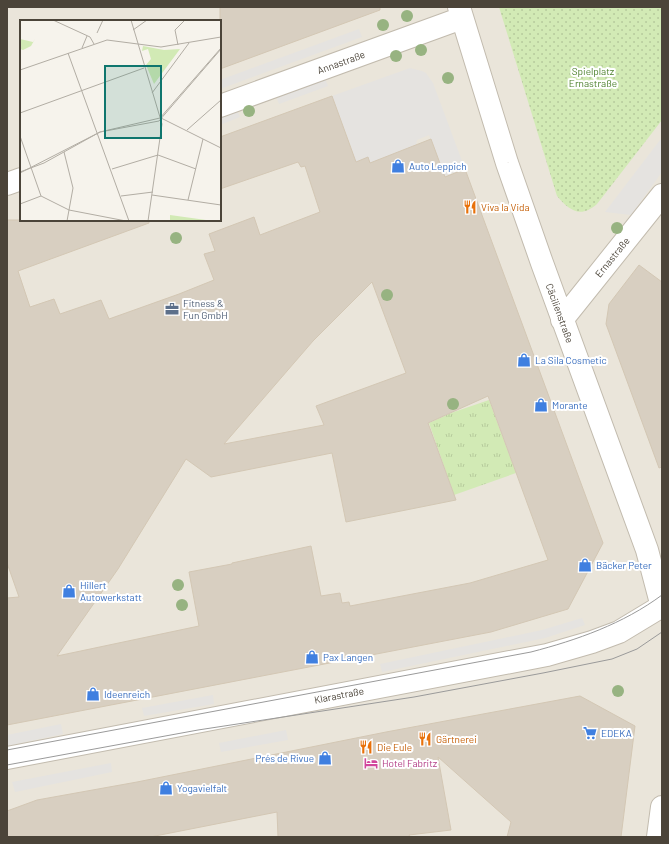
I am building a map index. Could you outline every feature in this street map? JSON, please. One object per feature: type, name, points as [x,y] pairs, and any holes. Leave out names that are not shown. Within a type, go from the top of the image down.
[{"type":"street","name":"Annastraße","points":[[221,106],[461,12]]},
{"type":"street","name":"Cäcilienstraße","points":[[461,12],[508,163],[562,320],[647,550],[662,606]]},
{"type":"street","points":[[7,184],[20,179]]},
{"type":"street","name":"Ernastraße","points":[[562,320],[662,195]]},
{"type":"street","name":"Klarastraße","points":[[7,758],[547,655],[592,642],[619,632],[662,606]]},
{"type":"street","points":[[658,837],[662,807]]},
{"type":"shaded area","points":[[7,7],[662,7],[662,837],[7,837]]},
{"type":"shaded area","points":[[359,29],[362,37],[221,89],[221,80]]},
{"type":"shaded area","points":[[410,68],[426,73],[433,83],[465,169],[445,176],[429,135],[417,140],[416,145],[370,163],[368,158],[353,163],[350,154],[353,152],[332,96]]},
{"type":"shaded area","points":[[324,76],[328,86],[279,104],[275,94]]},
{"type":"shaded area","points":[[236,108],[240,117],[221,125],[221,115]]},
{"type":"shaded area","points":[[660,140],[662,140],[662,172],[631,215],[605,212]]},
{"type":"shaded area","points":[[582,618],[585,625],[545,638],[382,672],[380,664],[542,630]]},
{"type":"shaded area","points":[[213,695],[214,704],[144,716],[142,708]]},
{"type":"shaded area","points":[[61,724],[63,734],[7,746],[7,735]]},
{"type":"shaded area","points":[[286,730],[288,740],[221,752],[219,743]]},
{"type":"shaded area","points":[[111,763],[112,772],[15,792],[12,782]]},
{"type":"green space","name":"Spielplatz Ernastraße","points":[[499,7],[662,7],[662,120],[597,204],[591,209],[580,212],[575,211],[570,209],[557,196]]},
{"type":"green space","points":[[489,400],[516,473],[454,495],[429,423],[451,413]]},
{"type":"building","points":[[220,7],[380,7],[380,10],[221,69]]},
{"type":"building","points":[[332,96],[356,162],[368,157],[370,163],[431,139],[445,177],[465,169],[603,543],[568,609],[491,632],[7,725],[7,598],[19,597],[7,563],[7,220],[149,221],[149,223],[18,271],[30,307],[54,299],[60,314],[101,300],[109,319],[214,280],[204,254],[215,251],[209,234],[254,217],[260,235],[320,212],[305,166],[301,167],[298,162],[221,189],[221,137]],"holes":[[[372,282],[406,373],[316,406],[324,425],[224,444],[313,341]],[[488,396],[548,560],[470,583],[350,606],[349,602],[342,603],[340,593],[321,596],[311,546],[189,572],[199,626],[57,656],[118,569],[186,459],[211,477],[332,453],[346,522],[456,500],[428,423]]]},
{"type":"building","points":[[639,265],[662,282],[662,467],[659,468],[606,324],[609,304]]},
{"type":"building","points":[[580,696],[635,726],[621,837],[507,837],[511,822],[438,757],[451,830],[409,835],[410,837],[278,837],[277,812],[150,837],[7,837],[7,811],[37,800]]},
{"type":"tram line","points":[[7,750],[531,652],[565,642],[616,623],[662,595]]},
{"type":"tram line","points":[[7,765],[198,730],[414,697],[612,659],[637,649],[662,632]]},
{"type":"place","name":"Auto Leppich","points":[[398,166]]},
{"type":"place","name":"Viva la Vida","points":[[470,207]]},
{"type":"place","name":"Fitness & Fun GmbH","points":[[172,309]]},
{"type":"place","name":"La Sila Cosmetic","points":[[524,360]]},
{"type":"place","name":"Morante","points":[[541,405]]},
{"type":"place","name":"Bäcker Peter","points":[[585,565]]},
{"type":"place","name":"Hillert Autowerkstatt","points":[[69,591]]},
{"type":"place","name":"Pax Langen","points":[[312,657]]},
{"type":"place","name":"Ideenreich","points":[[93,694]]},
{"type":"place","name":"EDEKA","points":[[590,733]]},
{"type":"place","name":"Gärtnerei","points":[[425,739]]},
{"type":"place","name":"Die Eule","points":[[366,747]]},
{"type":"place","name":"Prés de Rivue","points":[[325,758]]},
{"type":"place","name":"Hotel Fabritz","points":[[371,763]]},
{"type":"place","name":"Yogavielfalt","points":[[166,788]]}]
